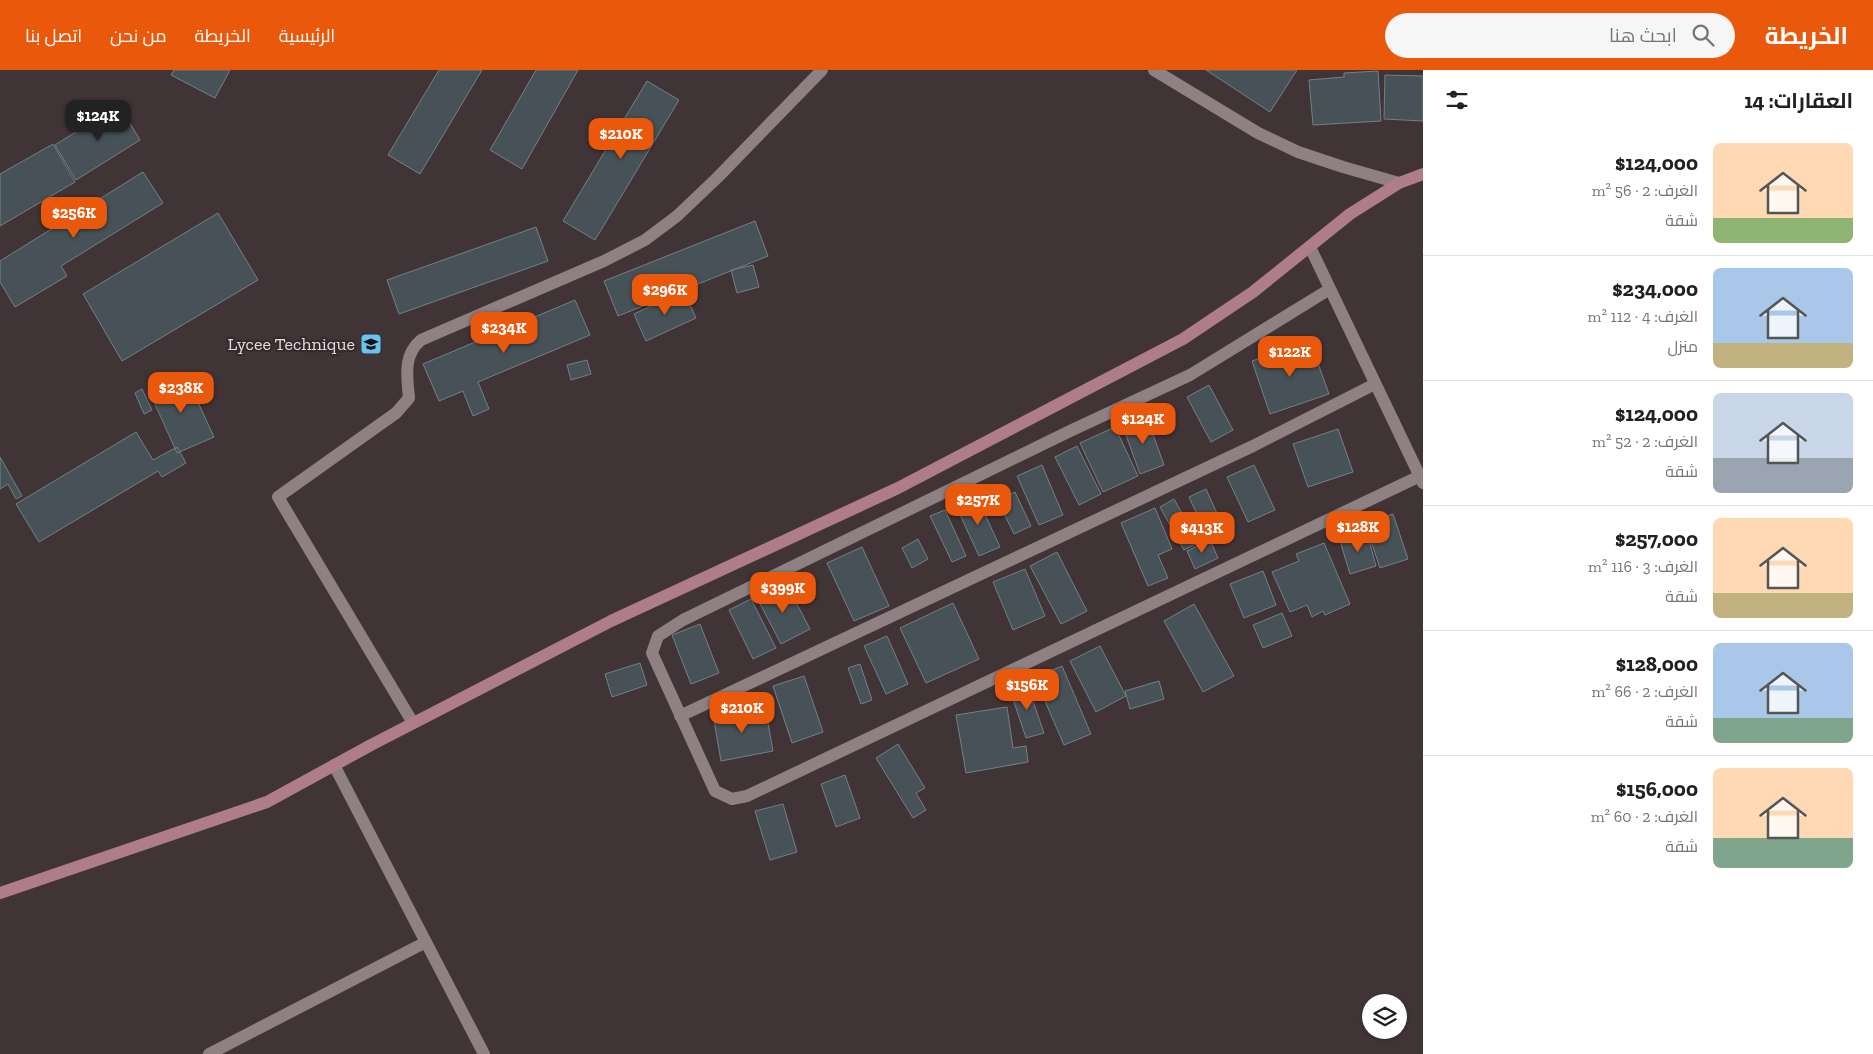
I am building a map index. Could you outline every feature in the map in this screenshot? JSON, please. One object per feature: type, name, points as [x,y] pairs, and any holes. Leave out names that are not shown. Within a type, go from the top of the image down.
[{"type":"main road","points":[[0,893],[268,802],[413,723],[611,621],[898,488],[1183,338],[1253,292],[1350,214],[1399,183],[1423,174]]},
{"type":"street","points":[[413,723],[278,497],[396,413],[410,398],[407,361],[413,347],[421,340],[604,261],[644,240],[678,216],[822,70]]},
{"type":"street","points":[[1154,70],[1258,133],[1298,152],[1399,183]]},
{"type":"street","points":[[1310,246],[1421,480],[747,796],[732,799],[715,791],[652,653],[658,636],[700,611],[1190,375],[1330,289]]},
{"type":"street","points":[[680,716],[1254,446],[1375,384]]},
{"type":"street","points":[[334,765],[484,1054]]},
{"type":"street","points":[[209,1054],[426,942]]},
{"type":"building","points":[[174,70],[230,70],[215,98],[171,75]]},
{"type":"building","points":[[439,70],[482,70],[420,174],[388,155]]},
{"type":"building","points":[[536,70],[578,70],[522,169],[490,150]]},
{"type":"building","points":[[1206,70],[1297,70],[1270,112]]},
{"type":"building","points":[[1378,71],[1381,121],[1313,125],[1309,80],[1344,77],[1344,73]]},
{"type":"building","points":[[1385,75],[1423,76],[1423,121],[1384,119]]},
{"type":"building","points":[[647,81],[679,100],[595,240],[563,221]]},
{"type":"building","points":[[119,105],[140,140],[76,180],[55,145]]},
{"type":"building","points":[[53,144],[75,182],[0,226],[0,174]]},
{"type":"building","points":[[143,172],[163,203],[61,266],[67,276],[15,307],[0,282],[0,261]]},
{"type":"building","points":[[218,213],[258,280],[122,361],[83,294]]},
{"type":"building","points":[[755,221],[768,256],[618,316],[604,281]]},
{"type":"building","points":[[536,227],[548,261],[399,314],[387,280]]},
{"type":"building","points":[[753,265],[759,287],[737,293],[731,270]]},
{"type":"building","points":[[684,291],[696,318],[646,341],[634,314]]},
{"type":"building","points":[[575,300],[590,335],[478,382],[489,409],[473,416],[463,391],[439,401],[423,364]]},
{"type":"building","points":[[1310,341],[1329,394],[1270,414],[1252,361]]},
{"type":"building","points":[[587,360],[591,374],[571,380],[567,365]]},
{"type":"building","points":[[185,374],[214,437],[177,453],[149,391]]},
{"type":"building","points":[[1209,385],[1233,430],[1211,442],[1187,397]]},
{"type":"building","points":[[142,389],[152,410],[144,414],[135,393]]},
{"type":"building","points":[[1146,415],[1164,465],[1140,474],[1122,424]]},
{"type":"building","points":[[1115,427],[1138,476],[1103,492],[1080,443]]},
{"type":"building","points":[[1338,429],[1353,472],[1308,487],[1293,444]]},
{"type":"building","points":[[136,432],[153,460],[177,447],[186,463],[162,477],[158,471],[39,542],[16,504]]},
{"type":"building","points":[[1077,446],[1101,494],[1079,505],[1055,457]]},
{"type":"building","points":[[0,457],[22,496],[16,499],[8,484],[0,489]]},
{"type":"building","points":[[1042,465],[1063,515],[1039,525],[1017,476]]},
{"type":"building","points":[[1254,465],[1275,510],[1248,522],[1227,477]]},
{"type":"building","points":[[1206,489],[1225,531],[1208,538],[1189,497]]},
{"type":"building","points":[[1015,492],[1031,526],[1014,534],[998,501]]},
{"type":"building","points":[[977,497],[1000,547],[979,556],[956,506]]},
{"type":"building","points":[[1174,499],[1198,543],[1184,550],[1160,507]]},
{"type":"building","points":[[1155,508],[1172,549],[1158,555],[1168,578],[1148,586],[1121,523]]},
{"type":"building","points":[[945,510],[966,556],[952,562],[930,516]]},
{"type":"building","points":[[1393,514],[1408,559],[1380,568],[1365,523]]},
{"type":"building","points":[[1367,533],[1376,566],[1350,574],[1340,541]]},
{"type":"building","points":[[918,539],[928,559],[912,568],[902,548]]},
{"type":"building","points":[[1210,540],[1218,558],[1195,569],[1187,551]]},
{"type":"building","points":[[1324,543],[1350,604],[1325,615],[1323,611],[1312,617],[1307,605],[1290,612],[1272,572],[1299,561],[1296,554]]},
{"type":"building","points":[[862,547],[889,606],[854,621],[827,563]]},
{"type":"building","points":[[1057,552],[1087,611],[1061,624],[1030,566]]},
{"type":"building","points":[[1025,569],[1045,616],[1013,630],[993,582]]},
{"type":"building","points":[[1263,571],[1276,605],[1244,618],[1230,584]]},
{"type":"building","points":[[786,583],[810,629],[781,644],[757,598]]},
{"type":"building","points":[[751,599],[776,648],[753,659],[729,610]]},
{"type":"building","points":[[953,603],[979,659],[926,683],[900,628]]},
{"type":"building","points":[[1194,604],[1234,676],[1203,692],[1164,621]]},
{"type":"building","points":[[1282,613],[1292,636],[1263,648],[1253,625]]},
{"type":"building","points":[[700,624],[719,673],[691,684],[672,635]]},
{"type":"building","points":[[887,636],[908,684],[886,694],[864,646]]},
{"type":"building","points":[[1100,646],[1126,696],[1096,712],[1070,661]]},
{"type":"building","points":[[640,663],[647,685],[612,697],[605,674]]},
{"type":"building","points":[[860,664],[872,700],[861,704],[848,668]]},
{"type":"building","points":[[1062,666],[1091,734],[1064,745],[1035,678]]},
{"type":"building","points":[[804,676],[823,732],[792,743],[773,686]]},
{"type":"building","points":[[1159,681],[1164,699],[1130,709],[1125,691]]},
{"type":"building","points":[[1027,684],[1044,733],[1026,738],[1010,690]]},
{"type":"building","points":[[1007,707],[1013,748],[1026,746],[1028,762],[966,773],[956,715]]},
{"type":"building","points":[[743,709],[745,716],[766,712],[773,751],[721,761],[713,715]]},
{"type":"building","points":[[898,744],[925,788],[916,793],[926,810],[913,818],[876,758]]},
{"type":"building","points":[[845,775],[860,818],[836,827],[821,784]]},
{"type":"building","points":[[783,804],[797,852],[770,860],[755,811]]},
{"type":"place","name":"Lycee Technique","points":[[371,344]]}]
